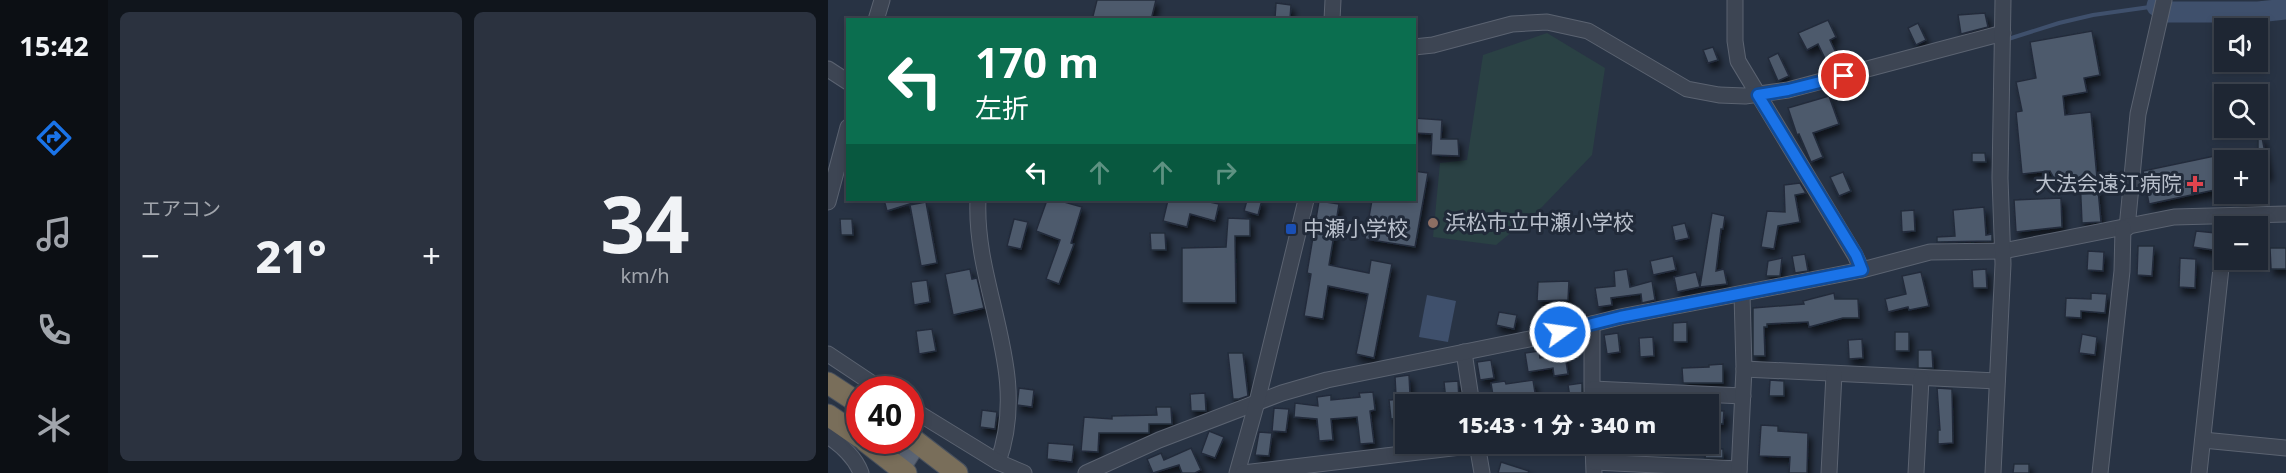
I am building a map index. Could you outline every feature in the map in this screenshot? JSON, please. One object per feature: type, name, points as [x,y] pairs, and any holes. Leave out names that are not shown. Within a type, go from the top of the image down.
[{"type":"highway","points":[[828,383],[846,395]]},
{"type":"highway","points":[[828,416],[846,428]]},
{"type":"highway","points":[[924,447],[957,473]]},
{"type":"highway","points":[[881,454],[902,472]]},
{"type":"main road","points":[[902,472],[909,454]]},
{"type":"street","points":[[877,18],[882,0]]},
{"type":"street","points":[[1332,18],[1333,0]]},
{"type":"street","points":[[1735,0],[1735,41],[1738,61],[1856,255],[1862,270]]},
{"type":"street","points":[[1993,473],[2003,251],[2000,178],[2003,0]]},
{"type":"street","points":[[2100,473],[2138,114],[2162,6]]},
{"type":"street","points":[[1416,47],[1433,45],[1512,24],[1547,22],[1588,31],[1663,77],[1696,92],[1719,95],[1758,95],[1788,90],[2003,38]]},
{"type":"street","points":[[828,69],[846,81]]},
{"type":"street","points":[[829,194],[846,134]]},
{"type":"street","points":[[829,194],[846,186]]},
{"type":"street","points":[[978,201],[979,229],[1009,385],[1006,439],[998,462]]},
{"type":"street","points":[[1237,473],[1257,402],[1306,201]]},
{"type":"street","points":[[2268,216],[2286,214]]},
{"type":"street","points":[[1086,473],[1150,444],[1257,402],[1327,380],[1862,270],[1930,252],[2003,251],[2174,218],[2214,220]]},
{"type":"street","points":[[2199,473],[2221,270]]},
{"type":"street","points":[[1593,467],[1739,471],[1744,369],[1742,294]]},
{"type":"street","points":[[1592,324],[1593,394]]},
{"type":"street","points":[[1464,352],[1470,394]]},
{"type":"street","points":[[828,354],[861,376]]},
{"type":"street","points":[[1744,369],[1997,381]]},
{"type":"street","points":[[1829,473],[1834,374]]},
{"type":"street","points":[[1916,473],[1921,379]]},
{"type":"street","points":[[1719,396],[1743,396]]},
{"type":"street","points":[[924,417],[998,462],[1024,473]]},
{"type":"street","points":[[828,436],[842,446],[857,463],[861,473]]},
{"type":"street","points":[[2203,440],[2286,448]]},
{"type":"street","points":[[1243,473],[1395,454]]},
{"type":"street","points":[[1479,454],[1482,473]]},
{"type":"street","points":[[1369,473],[1370,457]]},
{"type":"green space","points":[[1547,33],[1605,68],[1592,155],[1542,207],[1496,245],[1433,237],[1440,163],[1467,160],[1483,55]]},
{"type":"water","points":[[1427,295],[1456,301],[1448,342],[1419,337]]},
{"type":"building","points":[[1097,0],[1156,0],[1152,18],[1092,18]]},
{"type":"building","points":[[1276,3],[1291,5],[1290,18],[1275,18]]},
{"type":"building","points":[[1985,13],[1988,27],[1961,34],[1958,15]]},
{"type":"building","points":[[1828,20],[1836,37],[1830,40],[1842,66],[1830,69],[1818,44],[1807,50],[1798,33]]},
{"type":"building","points":[[1918,23],[1926,40],[1916,45],[1908,28]]},
{"type":"building","points":[[2092,31],[2100,75],[2084,78],[2087,92],[2063,96],[2065,115],[2091,112],[2101,222],[2082,223],[2080,177],[2055,180],[2050,171],[2022,174],[2016,112],[2022,111],[2016,82],[2036,78],[2030,42]]},
{"type":"building","points":[[1713,47],[1718,60],[1708,63],[1703,50]]},
{"type":"building","points":[[1778,53],[1789,76],[1778,81],[1768,58]]},
{"type":"building","points":[[1829,96],[1839,124],[1813,133],[1823,157],[1811,162],[1799,134],[1797,135],[1788,108]]},
{"type":"building","points":[[1416,118],[1442,120],[1441,139],[1458,139],[1459,156],[1431,155],[1432,134],[1416,133]]},
{"type":"building","points":[[2258,138],[2262,138],[2264,150],[2253,150],[2258,149]]},
{"type":"building","points":[[1972,153],[1985,153],[1986,162],[1972,162]]},
{"type":"building","points":[[2214,156],[2214,190],[2149,204],[2143,171]]},
{"type":"building","points":[[1416,171],[1428,173],[1415,247],[1365,239],[1372,201],[1416,201]]},
{"type":"building","points":[[1843,172],[1851,191],[1839,196],[1830,177]]},
{"type":"building","points":[[1800,183],[1806,193],[1795,195],[1800,222],[1778,226],[1774,249],[1761,247],[1767,211],[1785,212],[1784,185]]},
{"type":"building","points":[[2061,198],[2062,227],[2016,232],[2014,200]]},
{"type":"building","points":[[884,201],[916,202],[887,211]]},
{"type":"building","points":[[1047,201],[1061,201],[1082,207],[1071,243],[1074,244],[1059,284],[1046,279],[1060,240],[1036,231]]},
{"type":"building","points":[[1168,201],[1205,201],[1219,204],[1215,221],[1190,214],[1187,227],[1163,221]]},
{"type":"building","points":[[1247,201],[1262,201],[1258,215],[1244,211]]},
{"type":"building","points":[[1319,201],[1339,204],[1329,265],[1369,273],[1371,260],[1392,264],[1374,358],[1356,354],[1368,294],[1328,286],[1323,319],[1304,316],[1311,274],[1307,273]]},
{"type":"building","points":[[926,202],[937,263],[921,266],[910,205]]},
{"type":"building","points":[[1984,207],[1986,235],[1992,234],[1992,241],[1937,242],[1937,237],[1955,236],[1953,210]]},
{"type":"building","points":[[1914,210],[1915,231],[1902,232],[1901,211]]},
{"type":"building","points":[[1712,213],[1725,216],[1723,229],[1721,229],[1716,271],[1724,269],[1727,284],[1700,287]]},
{"type":"building","points":[[1228,218],[1250,219],[1250,236],[1235,236],[1236,303],[1182,303],[1182,248],[1226,247]]},
{"type":"building","points":[[840,219],[852,219],[853,235],[841,235]]},
{"type":"building","points":[[1014,219],[1028,222],[1021,249],[1007,246]]},
{"type":"building","points":[[1685,223],[1689,238],[1675,241],[1672,226]]},
{"type":"building","points":[[2196,231],[2214,233],[2213,250],[2193,247]]},
{"type":"building","points":[[1150,233],[1165,233],[1166,250],[1151,250]]},
{"type":"building","points":[[2138,246],[2154,246],[2152,276],[2137,275]]},
{"type":"building","points":[[2270,248],[2286,248],[2286,269],[2271,269]]},
{"type":"building","points":[[2088,251],[2104,252],[2103,271],[2087,270]]},
{"type":"building","points":[[1805,254],[1808,271],[1795,273],[1792,256]]},
{"type":"building","points":[[1673,256],[1676,270],[1653,275],[1650,261]]},
{"type":"building","points":[[1782,258],[1780,276],[1766,276],[1768,261]]},
{"type":"building","points":[[2180,258],[2196,259],[2195,288],[2179,287]]},
{"type":"building","points":[[970,269],[972,279],[977,278],[984,308],[953,315],[945,274]]},
{"type":"building","points":[[1627,269],[1630,287],[1652,281],[1655,300],[1642,303],[1641,294],[1611,298],[1612,305],[1598,307],[1595,288],[1615,286],[1614,271]]},
{"type":"building","points":[[1986,269],[1987,288],[1973,288],[1972,270]]},
{"type":"building","points":[[1696,272],[1700,287],[1677,292],[1674,277]]},
{"type":"building","points":[[1921,272],[1929,306],[1909,310],[1908,307],[1888,312],[1885,299],[1906,294],[1902,276]]},
{"type":"building","points":[[927,280],[930,302],[914,305],[911,282]]},
{"type":"building","points":[[1569,281],[1568,300],[1537,301],[1538,282]]},
{"type":"building","points":[[1834,293],[1835,299],[1858,299],[1859,318],[1843,318],[1809,327],[1808,322],[1767,324],[1767,327],[1764,327],[1765,356],[1753,356],[1753,308],[1804,304],[1803,301]]},
{"type":"building","points":[[2091,293],[2107,294],[2105,313],[2081,311],[2081,318],[2065,317],[2066,298],[2091,299]]},
{"type":"building","points":[[1499,312],[1517,315],[1514,329],[1496,325]]},
{"type":"building","points":[[1687,322],[1687,342],[1673,342],[1673,323]]},
{"type":"building","points":[[932,329],[936,351],[919,354],[916,331]]},
{"type":"building","points":[[1895,332],[1909,332],[1909,351],[1895,351]]},
{"type":"building","points":[[1618,333],[1620,352],[1607,354],[1604,335]]},
{"type":"building","points":[[2082,334],[2097,337],[2095,355],[2079,353]]},
{"type":"building","points":[[1653,337],[1654,356],[1640,357],[1639,338]]},
{"type":"building","points":[[1862,339],[1863,358],[1849,359],[1848,340]]},
{"type":"building","points":[[1918,350],[1932,350],[1933,368],[1918,368]]},
{"type":"building","points":[[1539,351],[1540,358],[1565,355],[1568,374],[1554,376],[1553,368],[1528,372],[1525,353]]},
{"type":"building","points":[[1228,353],[1243,353],[1248,396],[1233,399]]},
{"type":"building","points":[[1491,360],[1494,378],[1480,380],[1477,362]]},
{"type":"building","points":[[1723,364],[1723,383],[1683,383],[1682,368]]},
{"type":"building","points":[[1409,375],[1410,394],[1396,394],[1395,377]]},
{"type":"building","points":[[1533,380],[1535,394],[1493,394],[1491,383],[1505,381],[1506,384]]},
{"type":"building","points":[[1770,380],[1784,381],[1784,396],[1769,396]]},
{"type":"building","points":[[1458,381],[1459,394],[1445,394],[1444,382]]},
{"type":"building","points":[[1582,383],[1582,394],[1569,394],[1568,385]]},
{"type":"building","points":[[1019,388],[1034,390],[1032,407],[1017,405]]},
{"type":"building","points":[[1937,388],[1952,389],[1953,443],[1938,444],[1938,430],[1940,430]]},
{"type":"building","points":[[1373,392],[1375,410],[1370,411],[1374,443],[1360,444],[1357,417],[1331,419],[1333,440],[1319,441],[1317,419],[1294,417],[1295,403],[1318,406],[1317,397],[1331,395],[1331,400],[1360,397],[1359,393]]},
{"type":"building","points":[[1205,393],[1206,411],[1191,411],[1190,394]]},
{"type":"building","points":[[1389,400],[1395,400],[1395,419],[1391,419]]},
{"type":"building","points":[[1156,407],[1171,407],[1172,424],[1149,424],[1149,433],[1099,433],[1098,452],[1081,451],[1084,417],[1112,419],[1112,416],[1157,415]]},
{"type":"building","points":[[1274,408],[1289,409],[1286,432],[1272,431]]},
{"type":"building","points":[[982,410],[997,412],[995,429],[980,427]]},
{"type":"building","points":[[1719,411],[1724,411],[1723,424],[1719,424]]},
{"type":"building","points":[[1761,425],[1778,426],[1778,431],[1808,433],[1807,473],[1789,473],[1790,457],[1759,456]]},
{"type":"building","points":[[1209,431],[1224,437],[1215,458],[1201,453]]},
{"type":"building","points":[[1259,432],[1272,433],[1269,456],[1255,455]]},
{"type":"building","points":[[1048,443],[1074,445],[1072,462],[1047,459]]},
{"type":"building","points":[[1191,448],[1201,470],[1195,473],[1182,473],[1179,465],[1153,473],[1147,459],[1161,453],[1164,460]]},
{"type":"building","points":[[1719,449],[1723,449],[1723,458],[1705,458],[1705,454],[1719,454]]},
{"type":"building","points":[[1501,462],[1529,471],[1528,473],[1498,473]]},
{"type":"building","points":[[2014,464],[2029,464],[2029,473],[2013,473]]},
{"type":"waterway","points":[[2159,0],[2157,6],[2167,12],[2258,12],[2286,9]]},
{"type":"waterway","points":[[2005,40],[2093,15],[2157,6]]},
{"type":"place","name":"大法会遠江病院","points":[[2195,184]]},
{"type":"place","name":"浜松市立中瀬小学校","points":[[1433,223]]},
{"type":"place","name":"中瀬小学校","points":[[1291,229]]},
{"type":"route","points":[[1560,332],[1620,317],[1862,270],[1856,255],[1758,95],[1844,76]]}]
